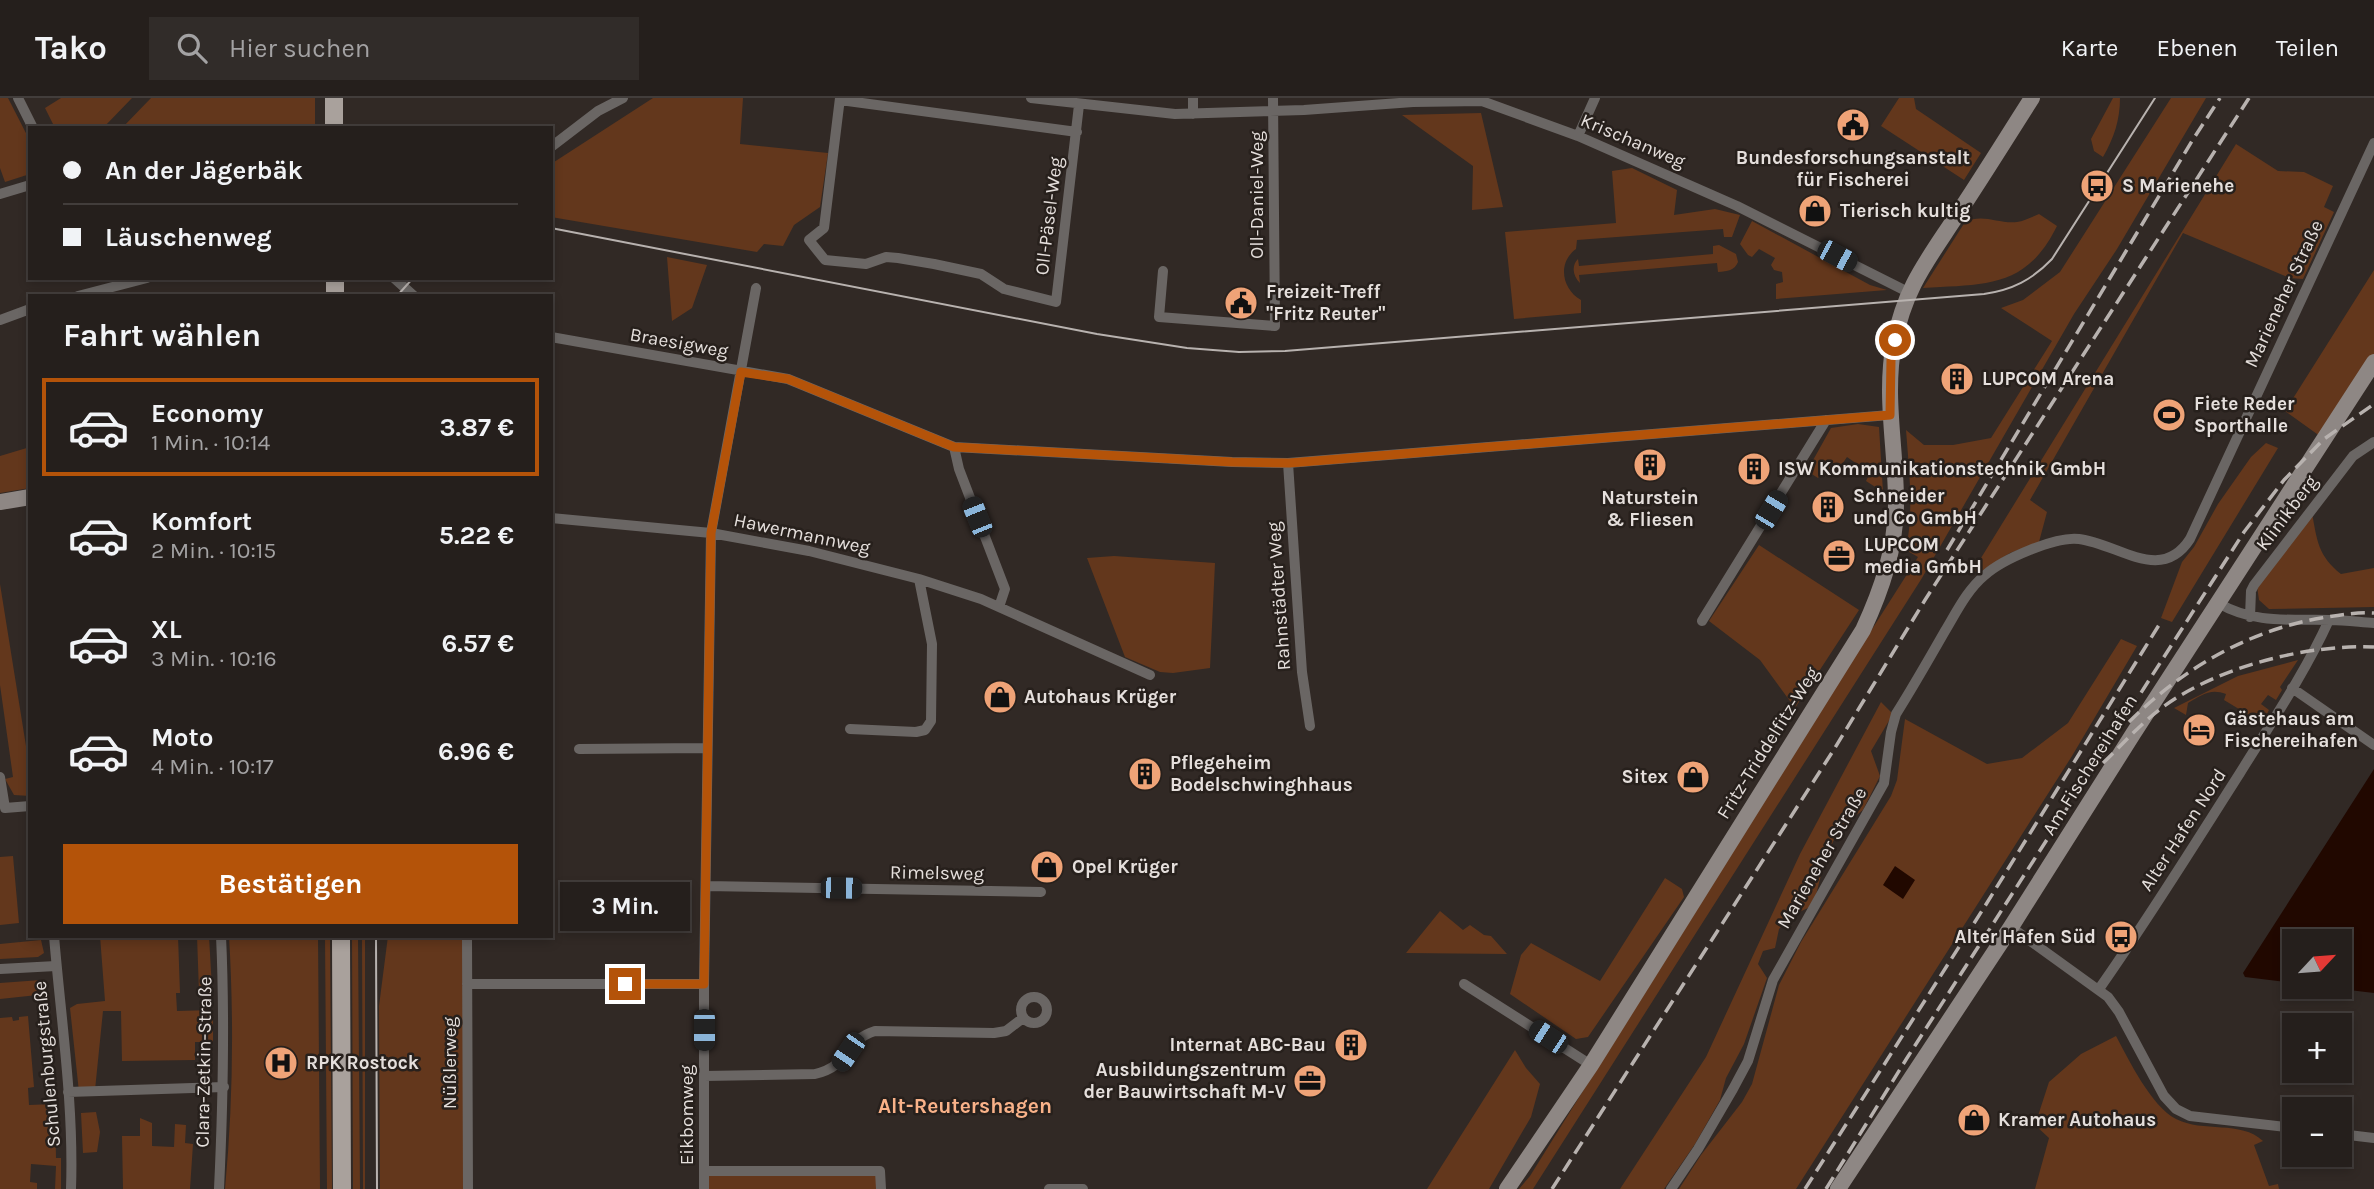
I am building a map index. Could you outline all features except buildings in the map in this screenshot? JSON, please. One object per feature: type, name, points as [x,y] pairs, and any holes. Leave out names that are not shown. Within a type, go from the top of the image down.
[{"type":"main road","points":[[334,98],[334,126]]},
{"type":"main road","points":[[341,938],[342,1189]]},
{"type":"street","points":[[19,98],[32,126]]},
{"type":"street","points":[[553,145],[598,111],[623,98]]},
{"type":"street","name":"Krischanweg","points":[[1031,98],[1175,114],[1273,104],[1482,99],[1578,136],[1737,206],[1908,292]]},
{"type":"street","points":[[1193,114],[1194,98]]},
{"type":"street","points":[[1578,136],[1595,98]]},
{"type":"street","name":"Fritz-Triddelfitz-Weg","points":[[1507,1189],[1591,1065],[1868,620],[1888,567],[1894,535],[1891,360],[1908,292],[2032,98]]},
{"type":"street","name":"Oll-Päsel-Weg","points":[[1077,132],[840,99],[824,228],[808,240],[825,260],[866,264],[886,257],[934,264],[981,274],[1004,289],[1056,302],[1077,132],[1079,104]]},
{"type":"street","name":"Oll-Daniel-Weg","points":[[1163,271],[1159,317],[1275,327],[1273,104]]},
{"type":"street","name":"Marieneher Straße","points":[[1671,1189],[1698,1149],[1748,1061],[1773,980],[1884,783],[1896,714],[1969,591],[2002,563],[2052,544],[2076,539],[2149,561],[2173,557],[2184,550],[2374,143]]},
{"type":"street","points":[[0,194],[28,186]]},
{"type":"street","points":[[90,280],[93,292]]},
{"type":"street","points":[[86,294],[139,280]]},
{"type":"street","points":[[396,280],[412,294]]},
{"type":"street","name":"Eikbomweg","points":[[704,1189],[704,984],[711,533],[756,288]]},
{"type":"street","points":[[0,320],[28,310]]},
{"type":"street","name":"Braesigweg","points":[[553,337],[788,379],[954,447]]},
{"type":"street","name":"Am Fischereihafen","points":[[1838,1189],[2011,928],[2374,362]]},
{"type":"street","points":[[999,607],[1005,589],[958,469],[954,447],[1289,463],[1890,415]]},
{"type":"street","points":[[1702,621],[1826,420]]},
{"type":"street","name":"Klinikberg","points":[[2250,617],[2251,591],[2255,585],[2353,456],[2374,442]]},
{"type":"street","name":"Rahnstädter Weg","points":[[1289,463],[1301,673],[1310,726]]},
{"type":"street","points":[[0,502],[28,497]]},
{"type":"street","name":"Hawermannweg","points":[[553,518],[711,533],[809,551],[919,579],[999,607],[1150,675]]},
{"type":"street","points":[[850,729],[916,732],[925,730],[931,721],[932,644],[919,579]]},
{"type":"street","points":[[2218,603],[2250,617],[2268,620],[2374,623]]},
{"type":"street","name":"Alter Hafen Nord","points":[[2099,989],[2185,860],[2316,649],[2329,620]]},
{"type":"street","points":[[2292,688],[2374,745]]},
{"type":"street","points":[[579,749],[707,748]]},
{"type":"street","points":[[0,777],[5,808],[28,806]]},
{"type":"street","name":"Rimelsweg","points":[[706,886],[1041,892]]},
{"type":"street","points":[[2011,928],[2099,989],[2119,1012],[2155,1080],[2176,1109],[2190,1116],[2282,1127]]},
{"type":"street","name":"Schulenburgstraße","points":[[54,938],[68,1092],[71,1189]]},
{"type":"street","name":"Clara-Zetkin-Straße","points":[[219,1189],[224,1087],[221,938]]},
{"type":"street","name":"Nüßlerweg","points":[[467,938],[468,1189]]},
{"type":"street","points":[[0,970],[56,965]]},
{"type":"street","points":[[467,985],[704,984]]},
{"type":"street","points":[[1464,984],[1591,1065]]},
{"type":"street","points":[[704,1076],[815,1074],[829,1071],[839,1064],[856,1041],[875,1031],[994,1033],[1006,1031],[1023,1018]]},
{"type":"street","points":[[68,1092],[224,1087]]},
{"type":"street","points":[[2352,1135],[2374,1138]]},
{"type":"street","points":[[704,1171],[880,1171],[881,1189]]},
{"type":"street","points":[[1049,1189],[1083,1189]]},
{"type":"shaded area","points":[[0,98],[8,98],[28,137],[28,175],[5,182],[0,168]]},
{"type":"shaded area","points":[[61,98],[132,98],[105,126],[54,126],[45,108]]},
{"type":"shaded area","points":[[151,98],[315,98],[315,126],[124,126]]},
{"type":"shaded area","points":[[653,98],[743,98],[740,144],[828,153],[820,207],[794,225],[783,246],[764,244],[757,252],[553,217],[553,163]]},
{"type":"shaded area","points":[[1899,98],[1914,98],[1916,109],[1981,153],[1964,180],[1881,126]]},
{"type":"shaded area","points":[[2113,98],[2120,98],[2118,121],[2103,157],[2094,151],[2091,139]]},
{"type":"shaded area","points":[[2171,98],[2206,98],[2117,249],[2074,314],[1922,578],[1533,1189],[1519,1189],[1530,1176],[1643,989],[1918,557],[1906,550],[1910,505],[1906,430],[1924,445],[1953,445],[1991,438],[2052,341],[2001,308],[2023,300],[2060,272]]},
{"type":"shaded area","points":[[1481,113],[1503,207],[1472,210],[1473,166],[1402,115]]},
{"type":"shaded area","points":[[2236,144],[2278,171],[2304,172],[2333,186],[2324,207],[2334,212],[2303,279],[2290,278],[2183,233],[2030,500],[2047,512],[2039,542],[2010,553],[1980,572],[1973,571]]},
{"type":"shaded area","points":[[1632,168],[1677,190],[1674,215],[1715,209],[1740,215],[1732,237],[1724,237],[1723,229],[1577,240],[1576,249],[1566,261],[1564,276],[1570,289],[1581,300],[1581,313],[1514,319],[1505,232],[1616,223],[1612,171]]},
{"type":"shaded area","points":[[2039,214],[2057,226],[2045,247],[2032,262],[2017,272],[1984,283],[1923,288],[1965,222],[1978,218],[2017,222]]},
{"type":"shaded area","points":[[1752,221],[1870,285],[1887,290],[1776,299],[1776,284],[1783,282],[1782,272],[1774,270],[1771,265],[1775,258],[1759,249],[1752,257],[1740,244]]},
{"type":"shaded area","points":[[1719,245],[1736,254],[1738,262],[1733,269],[1718,272],[1717,263],[1579,275],[1580,283],[1574,271],[1578,259],[1579,266],[1713,254],[1713,246]]},
{"type":"shaded area","points":[[667,257],[707,265],[692,308],[672,321]]},
{"type":"shaded area","points":[[2374,270],[2374,362],[2324,439],[2285,411]]},
{"type":"shaded area","points":[[1858,424],[1879,427],[1883,492],[1866,481],[1870,473],[1847,457],[1834,476],[1824,470],[1818,478],[1807,471],[1831,428]]},
{"type":"shaded area","points":[[2266,443],[2278,448],[2172,622],[2161,618],[2182,562],[2251,457]]},
{"type":"shaded area","points":[[28,448],[28,488],[0,493],[0,456]]},
{"type":"shaded area","points":[[2312,513],[2320,547],[2333,567],[2341,574],[2374,568],[2374,607],[2269,609],[2259,600],[2257,586]]},
{"type":"shaded area","points":[[1759,545],[1859,610],[1795,708],[1760,660],[1709,621]]},
{"type":"shaded area","points":[[1114,556],[1215,563],[1210,668],[1160,672],[1125,657],[1087,558]]},
{"type":"shaded area","points":[[0,584],[28,759],[28,796],[14,795],[5,779],[13,777],[0,685]]},
{"type":"shaded area","points":[[2121,639],[2137,646],[2072,756],[1796,1189],[1679,1189],[1752,1084],[1779,985],[1801,942],[1891,796],[1897,780],[1905,719],[1987,764],[2022,758],[2068,723]]},
{"type":"shaded area","points":[[2298,660],[2280,687],[2282,690],[2276,700],[2268,695],[2261,704],[2269,710],[2262,723],[2224,700],[2226,694],[2220,692],[2206,693],[2188,703],[2186,715],[2174,708],[2238,676]]},
{"type":"shaded area","points":[[1881,702],[1893,714],[1871,751],[1880,776],[1863,810],[1839,829],[1825,859],[1816,895],[1810,907],[1791,916],[1779,929],[1775,948],[1763,951],[1758,964],[1767,978],[1744,1044],[1726,1078],[1720,1100],[1695,1144],[1664,1189],[1620,1189],[1706,1057],[1800,854]]},
{"type":"shaded area","points":[[2374,769],[2374,993],[2352,990],[2352,929],[2282,929],[2282,982],[2245,977],[2243,973]]},
{"type":"shaded area","points":[[13,856],[19,923],[0,925],[0,857]]},
{"type":"shaded area","points":[[1895,866],[1915,880],[1903,899],[1883,885]]},
{"type":"shaded area","points":[[1665,878],[1682,889],[1684,897],[1588,1037],[1576,1039],[1510,994],[1521,955],[1531,943],[1600,981]]},
{"type":"shaded area","points":[[1440,911],[1463,930],[1470,925],[1484,935],[1491,936],[1507,954],[1406,953]]},
{"type":"shaded area","points":[[100,938],[178,938],[180,993],[176,993],[177,1011],[213,1010],[213,1042],[195,1042],[195,1060],[122,1061],[121,1011],[103,1011],[95,1090],[79,1092],[70,1008],[77,1004],[105,1001]]},
{"type":"shaded area","points":[[197,938],[209,938],[213,1007],[203,1007],[203,992],[199,992]]},
{"type":"shaded area","points":[[229,938],[318,938],[320,1189],[225,1189],[230,1126],[232,999]]},
{"type":"shaded area","points":[[325,938],[330,938],[332,1189],[327,1189]]},
{"type":"shaded area","points":[[352,938],[358,938],[360,1189],[353,1189]]},
{"type":"shaded area","points":[[362,938],[365,938],[365,1189]]},
{"type":"shaded area","points":[[388,938],[467,938],[468,1189],[380,1189],[379,1006]]},
{"type":"shaded area","points":[[41,940],[44,953],[38,957],[0,959],[0,944]]},
{"type":"shaded area","points":[[41,980],[46,983],[47,994],[0,999],[0,983]]},
{"type":"shaded area","points":[[28,1016],[34,1087],[28,1088],[29,1105],[55,1104],[56,1158],[61,1158],[61,1189],[55,1189],[56,1166],[31,1164],[30,1182],[37,1183],[37,1189],[0,1189],[0,1018],[12,1017],[13,1021]]},
{"type":"shaded area","points":[[2116,1036],[2141,1082],[2167,1113],[2187,1123],[2244,1131],[2263,1141],[2254,1145],[2269,1186],[2278,1184],[2279,1189],[2035,1189],[2049,1138],[2035,1125],[2049,1082],[2081,1054]]},
{"type":"shaded area","points":[[1515,1050],[1540,1084],[1531,1117],[1489,1189],[1427,1189]]},
{"type":"shaded area","points":[[96,1112],[100,1132],[97,1152],[83,1153],[81,1113]]},
{"type":"shaded area","points":[[140,1118],[152,1123],[152,1146],[174,1147],[175,1124],[186,1125],[185,1143],[193,1144],[190,1189],[123,1189],[122,1136],[140,1136]]},
{"type":"shaded area","points":[[709,1173],[876,1176],[876,1189],[708,1189]]},
{"type":"tram line","points":[[553,228],[1097,334],[1187,348],[1239,352],[1285,351],[1984,294],[2004,290],[2037,273],[2052,259],[2155,98]]},
{"type":"tram line","points":[[399,294],[411,280]]},
{"type":"tram line","points":[[376,938],[377,1189]]},
{"type":"railway","points":[[1947,550],[2220,98]]},
{"type":"railway","points":[[1552,1189],[1833,751],[1925,600],[2249,98]]},
{"type":"railway","points":[[1826,1189],[2244,532],[2284,480],[2324,439],[2374,404]]},
{"type":"railway","points":[[2129,722],[2171,685],[2217,655],[2242,643],[2294,624],[2341,615],[2374,613]]},
{"type":"railway","points":[[1805,1189],[2159,625]]},
{"type":"railway","points":[[2103,763],[2155,713],[2209,680],[2292,654],[2320,649],[2374,647]]},
{"type":"place","name":"Bundesforschungsanstalt für Fischerei","points":[[1853,125]]},
{"type":"place","name":"S Marienehe","points":[[2097,186]]},
{"type":"place","name":"Tierisch kultig","points":[[1815,211]]},
{"type":"place","name":"Freizeit-Treff \"Fritz Reuter\"","points":[[1241,303]]},
{"type":"place","name":"LUPCOM Arena","points":[[1957,379]]},
{"type":"place","name":"Fiete Reder Sporthalle","points":[[2169,415]]},
{"type":"place","name":"Naturstein & Fliesen","points":[[1650,465]]},
{"type":"place","name":"ISW Kommunikationstechnik GmbH","points":[[1754,469]]},
{"type":"place","name":"Schneider und Co GmbH","points":[[1828,507]]},
{"type":"place","name":"LUPCOM media GmbH","points":[[1839,556]]},
{"type":"place","name":"Autohaus Krüger","points":[[1000,697]]},
{"type":"place","name":"Gästehaus am Fischereihafen","points":[[2199,730]]},
{"type":"place","name":"Pflegeheim Bodelschwinghhaus","points":[[1145,774]]},
{"type":"place","name":"Sitex","points":[[1693,777]]},
{"type":"place","name":"Opel Krüger","points":[[1047,867]]},
{"type":"place","name":"Alter Hafen Süd","points":[[2121,937]]},
{"type":"place","name":"Internat ABC-Bau","points":[[1351,1045]]},
{"type":"place","name":"RPK Rostock","points":[[281,1063]]},
{"type":"place","name":"Ausbildungszentrum der Bauwirtschaft M-V","points":[[1310,1081]]},
{"type":"place","name":"Kramer Autohaus","points":[[1974,1120]]},
{"type":"district","name":"Alt-Reutershagen","points":[[965,1106]]},
{"type":"route","points":[[625,984],[704,984],[711,533],[741,372],[788,379],[954,447],[1289,463],[1890,415],[1891,360],[1895,340]]}]
